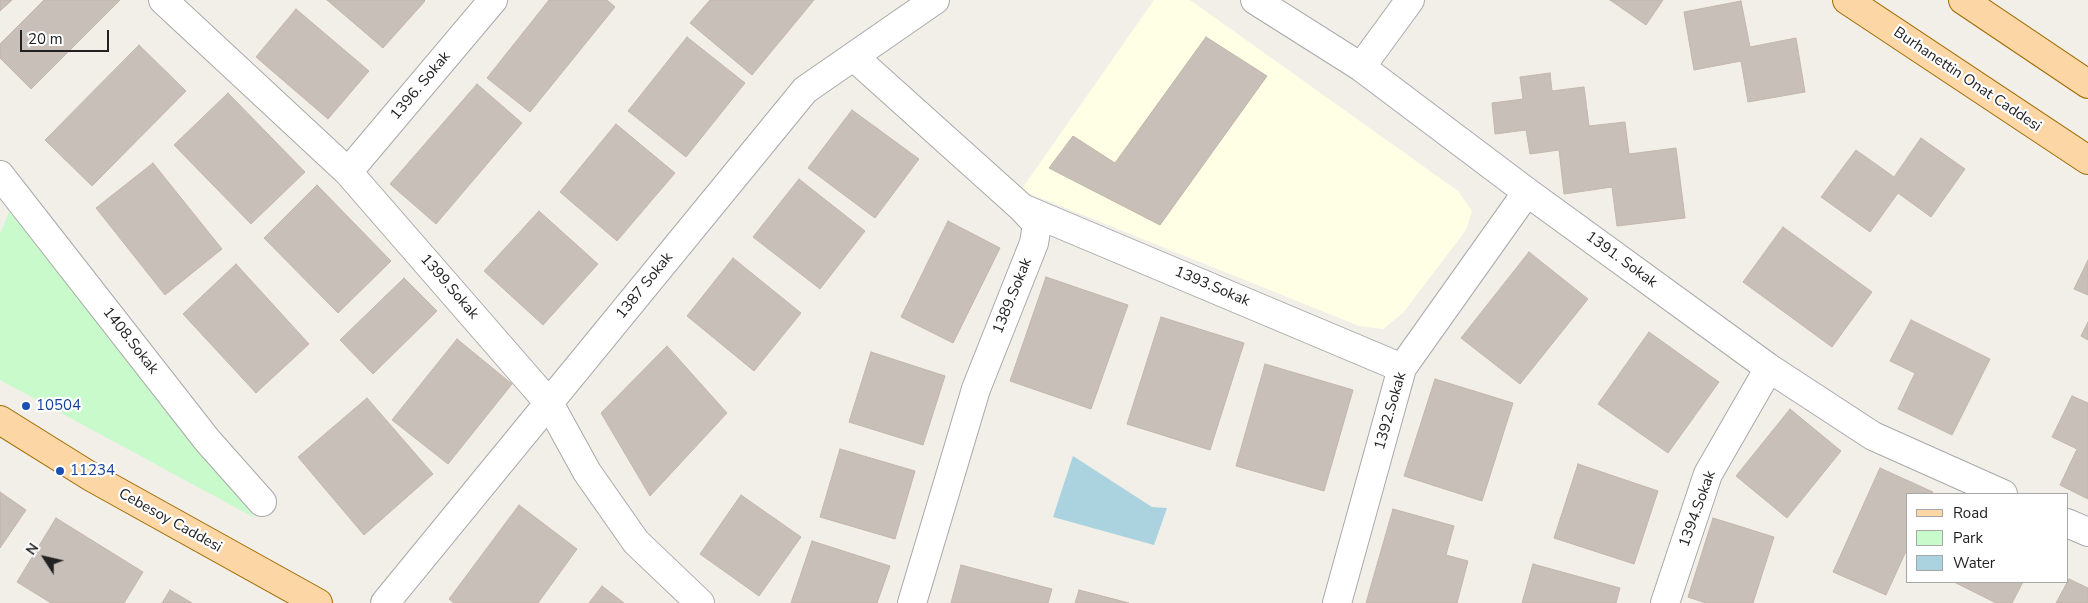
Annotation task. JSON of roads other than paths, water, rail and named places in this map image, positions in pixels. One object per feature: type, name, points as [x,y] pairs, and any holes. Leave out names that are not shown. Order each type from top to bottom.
[{"type":"main road","name":"Burhanettin Onat Caddesi","points":[[1847,0],[2088,160]]},
{"type":"main road","points":[[1963,0],[2088,84]]},
{"type":"main road","name":"Cebesoy Caddesi","points":[[0,420],[93,478],[318,603]]},
{"type":"street","name":"1399.Sokak","points":[[163,0],[348,172],[549,403],[587,472],[636,542],[700,603]]},
{"type":"street","name":"1396. Sokak","points":[[348,172],[493,0]]},
{"type":"street","name":"1387 Sokak","points":[[384,603],[805,90],[935,0]]},
{"type":"street","name":"1391. Sokak","points":[[1255,0],[1362,67],[1527,192],[1769,368],[1873,436],[2001,493]]},
{"type":"street","points":[[1362,67],[1410,0]]},
{"type":"street","name":"1389.Sokak","points":[[854,57],[1021,207],[1037,224],[1034,244],[976,389],[912,603]]},
{"type":"street","name":"1408.Sokak","points":[[1,178],[207,440],[262,502]]},
{"type":"street","name":"1392.Sokak","points":[[1338,603],[1402,368],[1527,192]]},
{"type":"street","name":"1393.Sokak","points":[[1021,207],[1402,368]]},
{"type":"street","name":"1394.Sokak","points":[[1665,603],[1708,474],[1769,368]]},
{"type":"street","points":[[2068,523],[2088,532]]},
{"type":"water","points":[[1073,456],[1152,507],[1167,508],[1154,545],[1053,517]]},
{"type":"place","name":"10504","points":[[26,406]]},
{"type":"place","name":"11234","points":[[60,471]]}]
